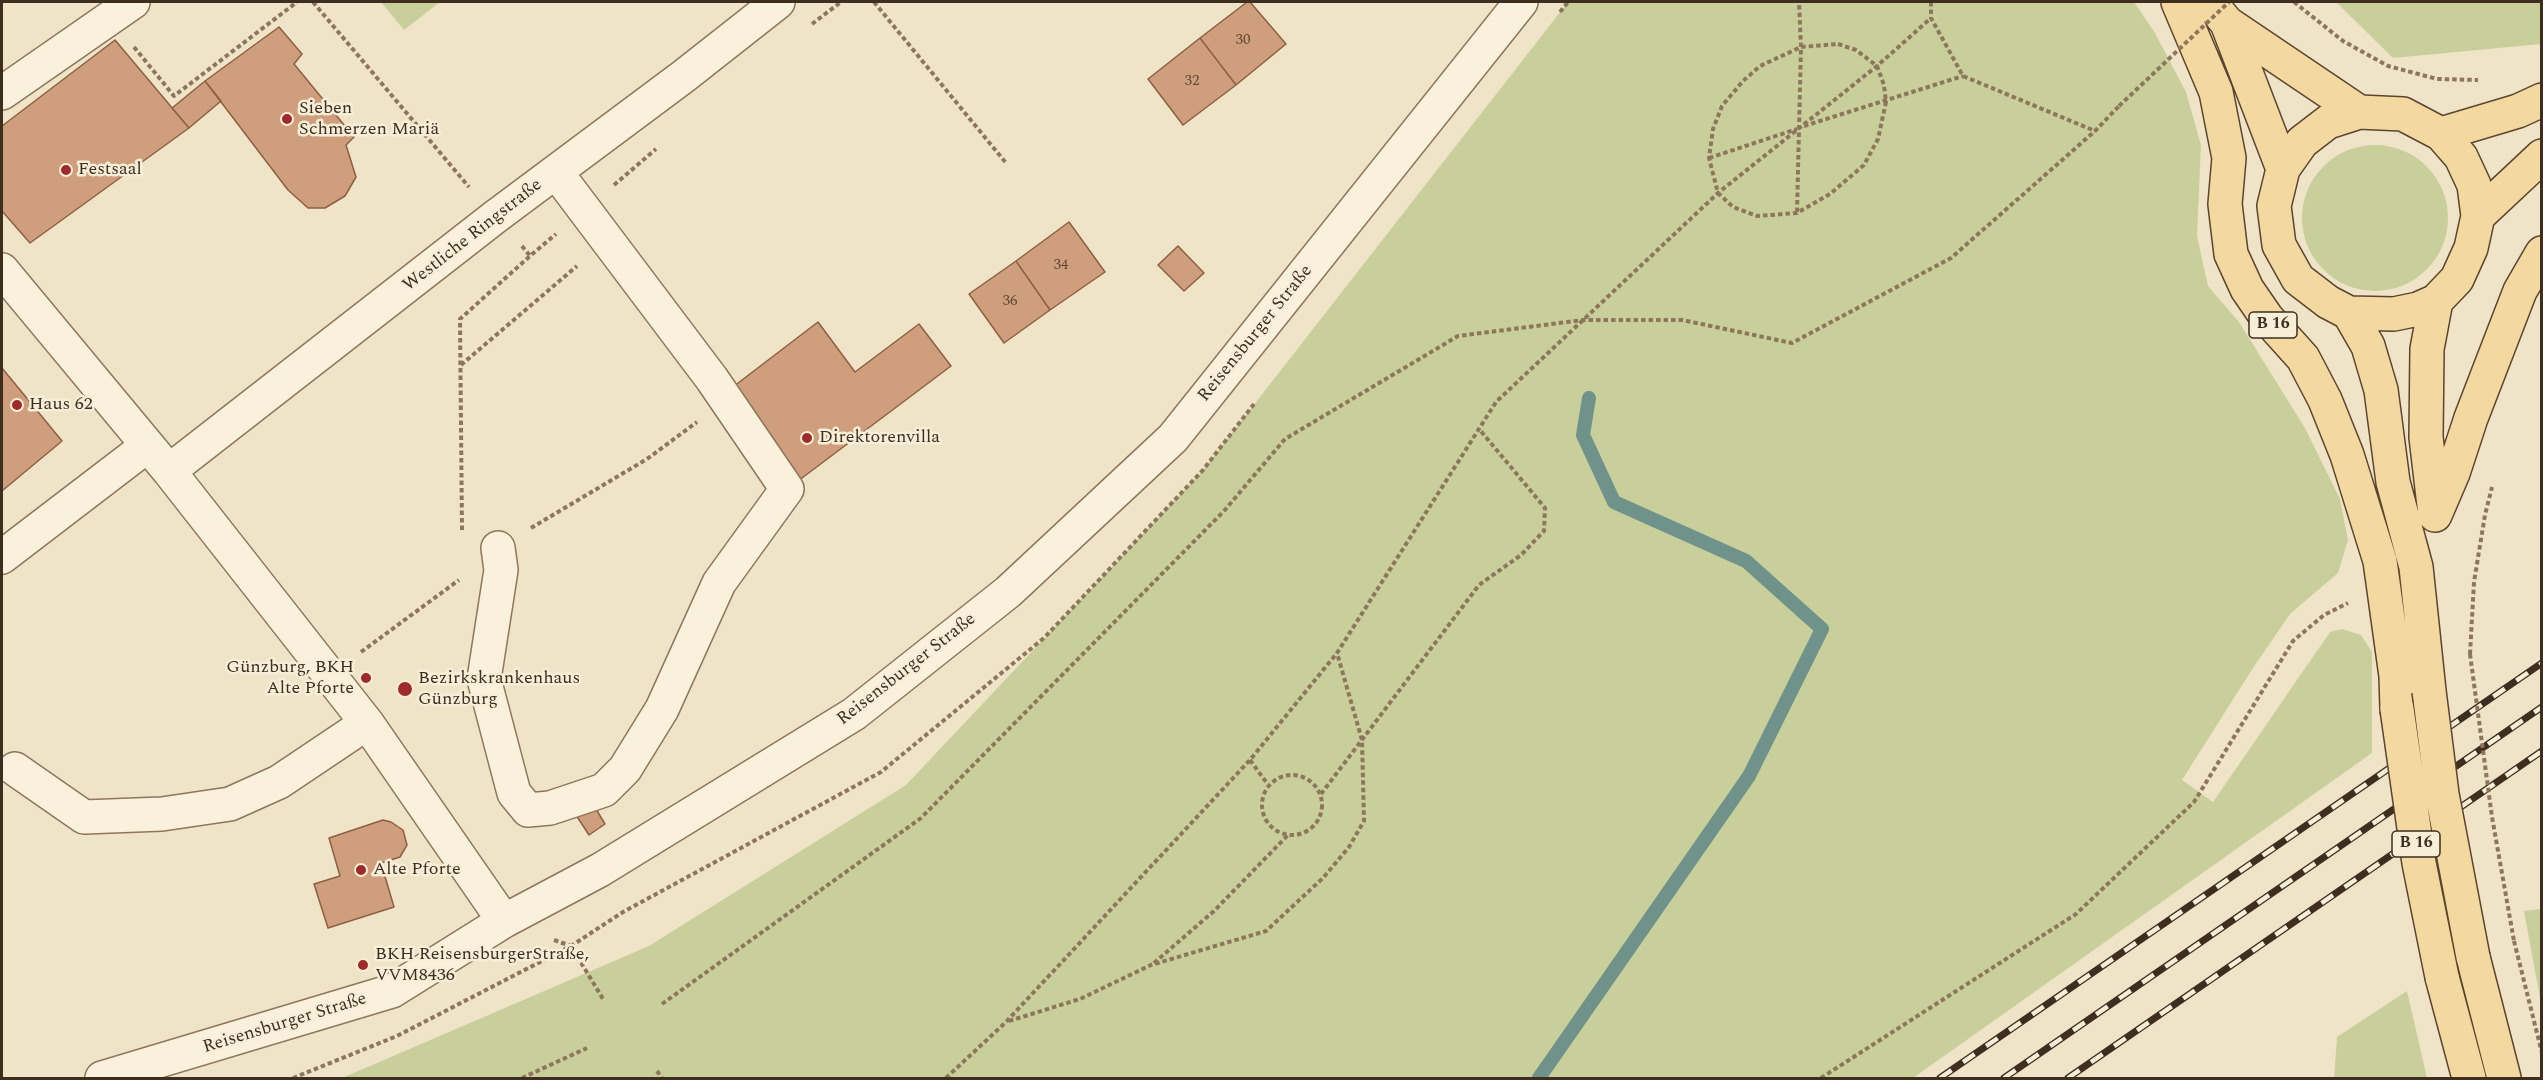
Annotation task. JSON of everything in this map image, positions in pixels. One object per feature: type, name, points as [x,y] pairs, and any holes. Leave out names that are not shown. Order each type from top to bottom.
[{"type":"main road","name":"B 16","points":[[2178,2],[2216,92],[2229,158],[2225,204],[2231,254],[2247,289],[2267,318],[2302,357],[2325,400],[2347,455],[2380,561],[2387,604],[2397,709],[2419,863],[2442,977],[2469,1078]]},
{"type":"main road","points":[[2222,9],[2359,112]]},
{"type":"main road","points":[[2222,9],[2283,169]]},
{"type":"main road","points":[[2441,134],[2530,105]]},
{"type":"main road","name":"B 16","points":[[2359,112],[2403,114],[2441,134],[2462,157],[2474,185],[2478,216],[2471,248],[2457,279],[2436,301],[2418,309],[2394,314],[2349,313],[2328,302],[2298,279],[2278,245],[2274,206],[2283,169],[2302,142],[2328,122],[2359,112]]},
{"type":"main road","points":[[2478,216],[2541,156]]},
{"type":"main road","points":[[2435,515],[2453,473],[2471,418],[2520,291],[2541,253]]},
{"type":"main road","name":"B 16","points":[[2416,567],[2435,515],[2426,437],[2427,349],[2436,301]]},
{"type":"main road","name":"B 16","points":[[2349,313],[2368,346],[2381,390],[2393,482],[2416,567],[2442,794],[2473,957],[2504,1078]]},
{"type":"street","name":"Westliche Ringstraße","points":[[169,471],[495,217],[684,76],[778,2]]},
{"type":"street","name":"Reisensburger Straße","points":[[102,1078],[392,991],[504,921],[600,870],[855,714],[1008,592],[1173,438],[1521,2]]},
{"type":"street","points":[[2,93],[121,9]]},
{"type":"street","points":[[498,548],[501,570],[484,679],[486,690],[514,793],[528,810],[550,808],[604,790],[625,769],[662,709],[719,584],[787,489],[726,400],[556,171]]},
{"type":"street","points":[[2,270],[169,471],[367,723],[504,921]]},
{"type":"street","points":[[2,557],[147,446]]},
{"type":"street","points":[[6,767],[84,817],[162,814],[230,804],[279,782],[367,723]]},
{"type":"path","points":[[121,9],[174,96],[297,2]]},
{"type":"path","points":[[313,2],[495,217]]},
{"type":"path","points":[[874,2],[1006,163]]},
{"type":"path","points":[[1797,213],[1801,47],[1799,2]]},
{"type":"path","points":[[1932,2],[1931,18],[1963,76],[2095,131]]},
{"type":"path","points":[[2294,2],[2343,41],[2388,66],[2437,79],[2490,80],[2504,86],[2530,105]]},
{"type":"path","points":[[662,1004],[921,818],[1224,511],[1285,439],[1458,336],[1583,320],[1682,320],[1792,343],[1951,258],[2095,131],[2222,9]]},
{"type":"path","points":[[946,1078],[1006,1022],[1250,760],[1337,653],[1496,402],[1718,192],[1877,66],[1931,18]]},
{"type":"path","points":[[1838,44],[1856,50],[1877,66],[1884,85],[1886,102],[1878,140],[1864,165],[1830,194],[1797,213],[1757,216],[1733,207],[1718,192],[1709,158],[1713,129],[1722,106],[1738,86],[1760,66],[1801,47],[1838,44]]},
{"type":"path","points":[[1709,158],[1963,76]]},
{"type":"path","points":[[460,365],[607,240]]},
{"type":"path","points":[[463,539],[460,319],[530,256]]},
{"type":"path","points":[[329,675],[468,574],[498,548],[646,459],[726,400]]},
{"type":"path","points":[[1321,794],[1479,585],[1521,555],[1544,531],[1545,508],[1480,430]]},
{"type":"path","points":[[2493,484],[2485,515],[2475,582],[2470,654],[2492,817],[2514,941],[2541,1053]]},
{"type":"path","points":[[1821,1078],[2076,914],[2194,802],[2293,641],[2324,615],[2357,598],[2387,604]]},
{"type":"path","points":[[1006,1022],[1080,999],[1151,965],[1266,932],[1323,878],[1349,847],[1364,821],[1362,740],[1337,653]]},
{"type":"path","points":[[1250,760],[1269,786]]},
{"type":"path","points":[[1297,775],[1311,781],[1321,794],[1323,810],[1316,824],[1304,833],[1288,835],[1273,829],[1264,816],[1262,801],[1269,786],[1281,777],[1297,775]]},
{"type":"path","points":[[1151,965],[1214,911],[1288,835]]},
{"type":"path","points":[[504,921],[571,946],[603,999]]},
{"type":"path","points":[[522,1078],[587,1048]]},
{"type":"path","points":[[657,1071],[662,1078]]},
{"type":"green space","points":[[381,2],[440,2],[404,30]]},
{"type":"green space","points":[[1568,2],[2134,2],[2155,33],[2186,92],[2201,145],[2197,236],[2208,286],[2239,322],[2305,428],[2340,499],[2348,540],[2338,573],[2290,614],[2182,780],[2213,802],[2330,632],[2342,629],[2361,635],[2372,652],[2372,753],[1913,1078],[342,1078],[649,946],[906,785],[1203,470]]},
{"type":"green space","points":[[2336,2],[2541,2],[2541,44],[2393,58]]},
{"type":"green space","points":[[2375,145],[2403,150],[2427,166],[2443,190],[2448,218],[2443,246],[2427,270],[2403,286],[2375,291],[2347,286],[2323,270],[2307,246],[2302,218],[2307,190],[2323,166],[2347,150]]},
{"type":"green space","points":[[2542,909],[2541,1004],[2524,911]]},
{"type":"green space","points":[[2407,991],[2427,1078],[2334,1078],[2337,1037]]},
{"type":"building","points":[[1250,2],[1286,44],[1236,85],[1200,38]]},
{"type":"building","name":"Sieben Schmerzen Mariä","points":[[279,27],[302,54],[294,64],[354,137],[346,145],[356,177],[345,196],[325,208],[308,208],[288,190],[205,81]]},
{"type":"building","points":[[1200,38],[1236,85],[1183,125],[1148,79]]},
{"type":"building","name":"Festsaal","points":[[115,40],[189,128],[30,243],[2,211],[2,126]]},
{"type":"building","points":[[205,81],[221,101],[189,128],[172,108]]},
{"type":"building","points":[[1069,222],[1105,272],[1050,310],[1016,261]]},
{"type":"building","points":[[1178,246],[1204,273],[1184,291],[1158,265]]},
{"type":"building","points":[[1016,261],[1050,310],[1004,343],[969,294]]},
{"type":"building","name":"Direktorenvilla","points":[[818,322],[855,372],[919,324],[951,366],[794,484],[725,393]]},
{"type":"building","name":"Haus 62","points":[[2,368],[62,441],[2,491]]},
{"type":"building","points":[[593,804],[605,824],[589,835],[576,815]]},
{"type":"building","name":"Alte Pforte","points":[[383,820],[403,830],[407,845],[400,857],[381,863],[394,907],[328,928],[314,884],[340,876],[329,838]]},
{"type":"waterway","points":[[1539,1078],[1749,776],[1822,629],[1746,561],[1614,502],[1583,435],[1589,398]]},
{"type":"railway","points":[[1940,1078],[2542,663]]},
{"type":"railway","points":[[2004,1078],[2542,707]]},
{"type":"railway","points":[[2068,1078],[2542,751]]},
{"type":"place","name":"Sieben Schmerzen Mariä","points":[[287,119]]},
{"type":"place","name":"Festsaal","points":[[66,170]]},
{"type":"place","name":"Haus 62","points":[[17,405]]},
{"type":"place","name":"Direktorenvilla","points":[[807,438]]},
{"type":"place","name":"Günzburg, BKH Alte Pforte","points":[[366,678]]},
{"type":"place","name":"Bezirkskrankenhaus Günzburg","points":[[405,689]]},
{"type":"place","name":"Alte Pforte","points":[[361,870]]},
{"type":"place","name":"BKH ReisensburgerStraße, VVM8436","points":[[363,965]]}]
